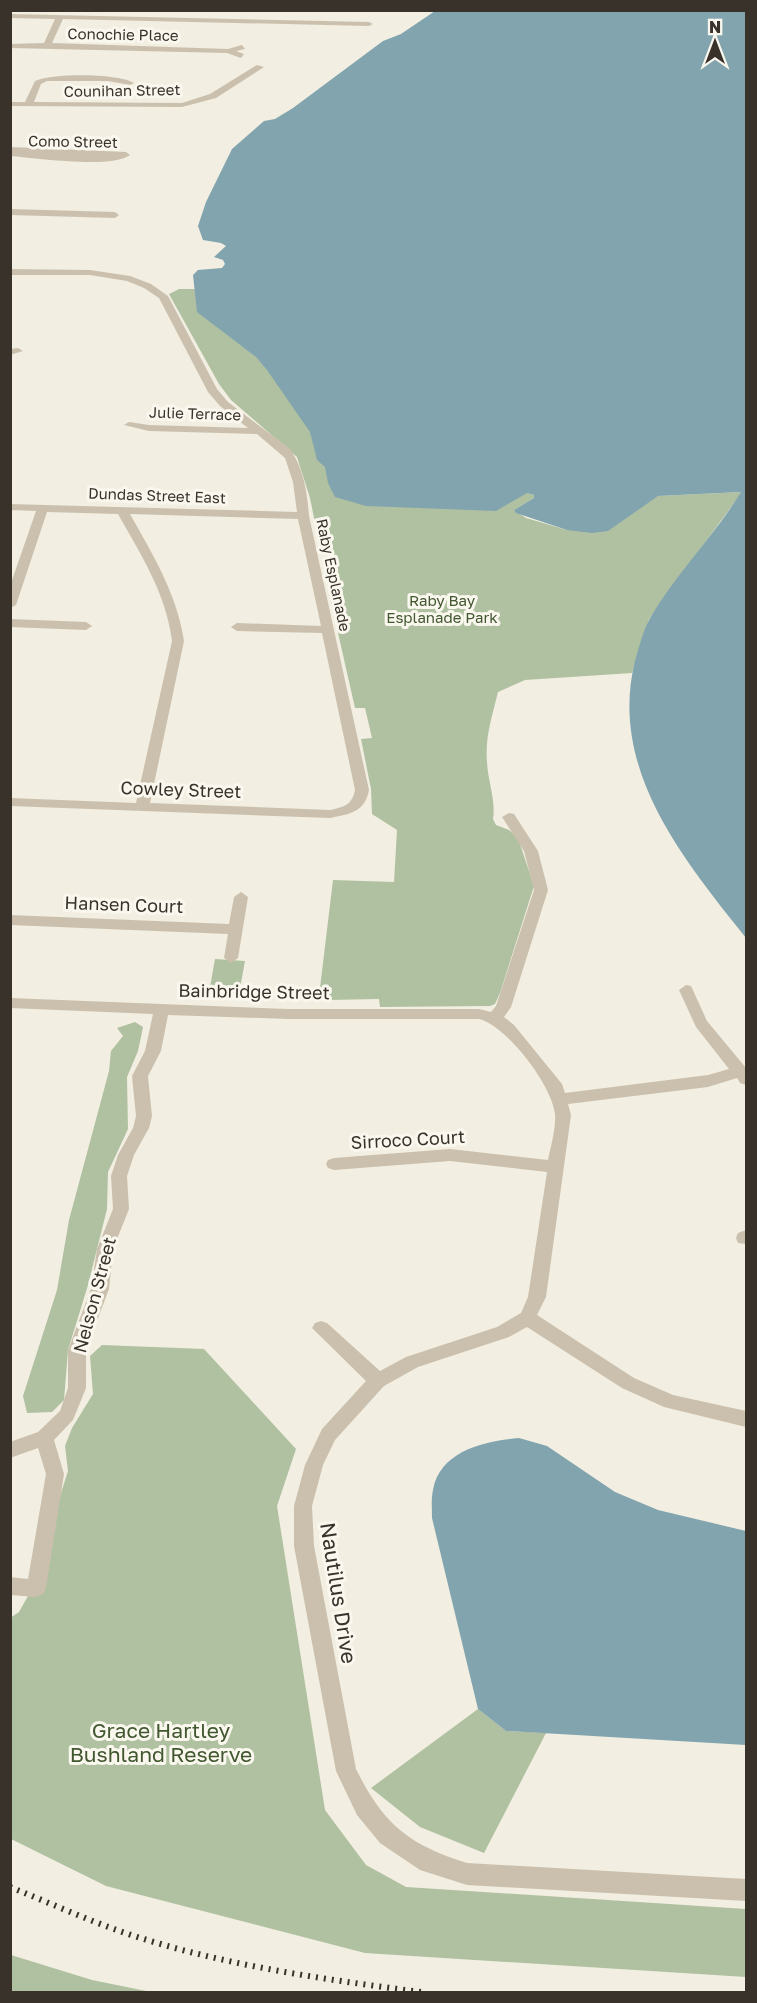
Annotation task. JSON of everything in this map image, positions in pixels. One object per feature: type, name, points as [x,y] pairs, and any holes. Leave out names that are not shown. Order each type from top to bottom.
[{"type":"street","points":[[304,23],[306,10]]},
{"type":"street","points":[[10,16],[37,14],[60,17],[369,24]]},
{"type":"street","name":"Conochie Place","points":[[60,17],[47,45],[242,51]]},
{"type":"street","points":[[10,46],[47,45]]},
{"type":"street","name":"Counihan Street","points":[[10,104],[182,105],[213,96],[260,67]]},
{"type":"street","points":[[28,105],[38,82],[46,79],[108,80],[130,83]]},
{"type":"street","name":"Como Street","points":[[10,152],[126,155],[85,159],[10,152]]},
{"type":"street","points":[[10,212],[115,215]]},
{"type":"street","name":"Raby Esplanade","points":[[10,272],[106,275],[150,286],[163,296],[205,379],[224,404],[291,458],[302,497],[303,516],[362,790],[360,801],[350,810]]},
{"type":"street","name":"Julie Terrace","points":[[129,425],[260,431]]},
{"type":"street","name":"Dundas Street East","points":[[10,507],[303,516]]},
{"type":"street","points":[[10,605],[43,508]]},
{"type":"street","points":[[122,510],[171,602],[178,641],[142,807]]},
{"type":"street","points":[[10,623],[86,626]]},
{"type":"street","points":[[237,627],[328,630]]},
{"type":"street","name":"Cowley Street","points":[[10,802],[330,814],[350,810]]},
{"type":"street","points":[[509,817],[525,836],[539,875],[541,890],[503,1007],[495,1018],[509,1029],[555,1088],[563,1115],[537,1297],[527,1318],[628,1383],[670,1402],[747,1419]]},
{"type":"street","points":[[231,957],[241,897]]},
{"type":"street","name":"Hansen Court","points":[[10,920],[236,928]]},
{"type":"street","points":[[560,1099],[743,1075],[701,1023],[686,990]]},
{"type":"street","name":"Bainbridge Street","points":[[10,1003],[288,1014],[432,1012],[478,1014],[495,1018]]},
{"type":"street","name":"Nelson Street","points":[[44,1438],[67,1415],[77,1388],[77,1350],[100,1289],[105,1249],[121,1209],[119,1176],[126,1155],[141,1128],[144,1116],[140,1076],[153,1051],[162,1009]]},
{"type":"street","name":"Sirroco Court","points":[[334,1164],[450,1155],[555,1167]]},
{"type":"street","name":"Nautilus Drive","points":[[527,1318],[503,1332],[412,1362],[378,1381],[328,1435],[314,1465],[303,1506],[304,1546],[345,1771],[364,1808],[388,1835],[428,1862],[467,1874],[747,1890]]},
{"type":"street","points":[[321,1328],[378,1381]]},
{"type":"street","points":[[10,1450],[44,1438],[55,1474],[36,1588],[10,1586]]},
{"type":"green space","name":"Raby Bay Esplanade Park","points":[[194,280],[527,493],[534,495],[534,498],[514,510],[526,518],[567,530],[658,496],[742,492],[649,619],[632,673],[525,680],[498,692],[487,744],[493,819],[496,825],[509,830],[518,838],[534,886],[495,1004],[490,1006],[380,1007],[379,999],[328,1000],[319,996],[333,880],[394,882],[397,830],[372,814],[371,789],[361,739],[372,738],[365,708],[355,708],[329,593],[340,594],[337,578],[327,576],[324,568],[335,569],[331,554],[321,552],[310,498],[297,457],[231,400],[219,384],[169,294],[179,289],[195,289]]},
{"type":"green space","points":[[215,959],[245,961],[239,994],[209,993]]},
{"type":"green space","points":[[135,1022],[143,1027],[138,1051],[127,1077],[128,1129],[108,1172],[107,1209],[88,1285],[68,1350],[64,1400],[52,1412],[27,1413],[23,1396],[57,1290],[69,1220],[109,1071],[111,1051],[123,1036],[117,1028]]},
{"type":"green space","name":"Grace Hartley Bushland Reserve","points":[[102,1345],[204,1349],[296,1449],[277,1506],[325,1810],[366,1865],[406,1887],[746,1909],[746,1977],[365,1953],[106,1886],[11,1839],[10,1618],[19,1612],[28,1596],[68,1471],[65,1446],[72,1428],[93,1394],[90,1356]]},
{"type":"green space","points":[[478,1709],[506,1731],[546,1733],[484,1853],[420,1827],[371,1788]]},
{"type":"green space","points":[[11,1955],[92,1980],[151,1992],[11,1992]]},
{"type":"water","points":[[435,11],[746,11],[746,938],[699,877],[657,811],[642,776],[632,739],[629,701],[635,661],[650,618],[741,492],[658,496],[608,531],[592,533],[567,530],[516,513],[514,510],[534,498],[534,495],[527,493],[496,511],[366,506],[335,497],[328,483],[325,467],[317,460],[310,432],[267,370],[256,357],[197,312],[193,275],[198,270],[222,268],[225,264],[223,260],[214,257],[226,246],[203,240],[198,226],[206,202],[232,149],[264,121],[275,119],[293,108],[383,41],[401,34]]},
{"type":"water","points":[[519,1438],[547,1446],[615,1492],[658,1510],[746,1531],[746,1745],[506,1731],[478,1709],[432,1518],[432,1493],[437,1476],[445,1465],[466,1450],[479,1445]]},
{"type":"railway","points":[[10,1887],[112,1928],[214,1958],[283,1972],[421,1992]]}]
